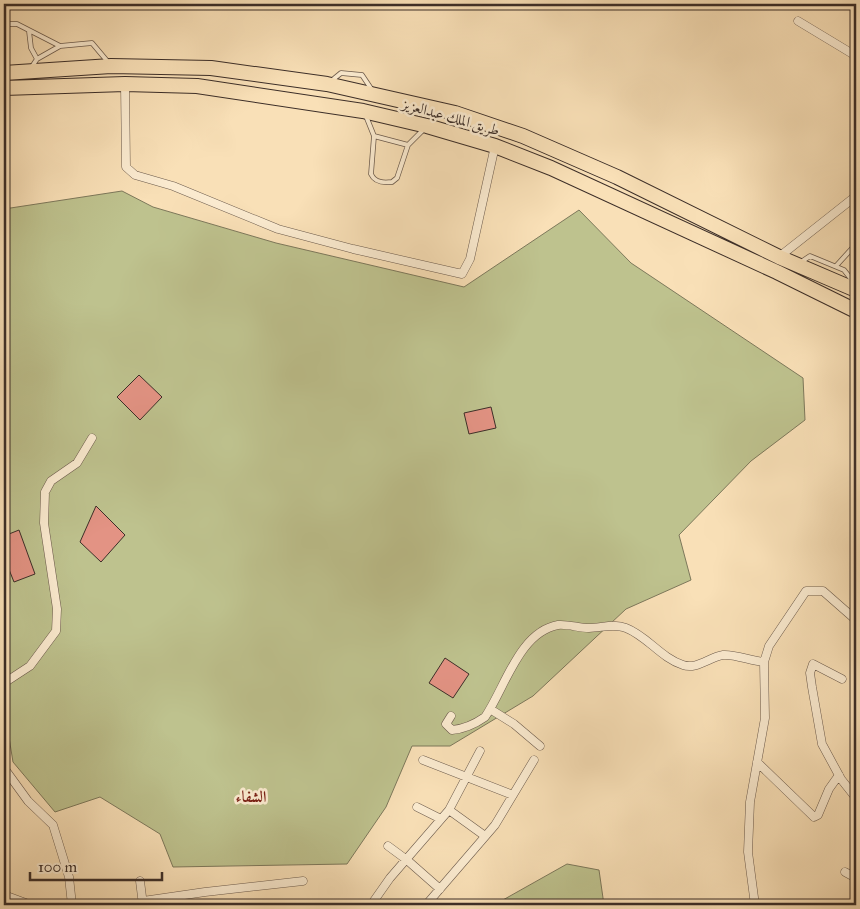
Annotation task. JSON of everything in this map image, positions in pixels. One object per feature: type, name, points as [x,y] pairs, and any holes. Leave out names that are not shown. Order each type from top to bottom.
[{"type":"highway","name":"طريق الملك عبدالعزيز","points":[[4,73],[111,66],[211,68],[327,84],[455,113],[523,136],[617,177],[779,257],[856,288]]},
{"type":"highway","name":"طريق الملك عبدالعزيز","points":[[4,88],[125,84],[197,86],[363,111],[428,126],[495,146],[551,168],[768,268],[856,311]]},
{"type":"street","points":[[798,20],[856,56]]},
{"type":"street","points":[[125,84],[126,167],[135,175],[173,186],[278,228],[462,274],[470,259],[495,146]]},
{"type":"street","points":[[779,257],[856,196]]},
{"type":"street","points":[[4,683],[30,666],[56,631],[57,609],[44,524],[45,492],[51,481],[77,463],[92,438]]},
{"type":"street","points":[[755,905],[748,852],[750,802],[765,718],[764,662],[769,646],[806,592],[823,590],[856,620]]},
{"type":"street","points":[[451,716],[446,724],[452,730],[457,730],[485,717],[517,658],[530,641],[546,629],[562,625],[588,628],[625,627],[640,635],[683,665],[695,665],[722,655],[764,662]]},
{"type":"street","points":[[842,679],[813,664],[810,673],[822,744],[839,775],[856,798]]},
{"type":"street","points":[[490,709],[514,724],[540,746]]},
{"type":"street","points":[[371,905],[390,878],[449,810],[480,751]]},
{"type":"street","points":[[422,760],[513,795]]},
{"type":"street","points":[[426,905],[495,825],[534,760]]},
{"type":"street","points":[[757,762],[814,817],[818,815],[829,790],[839,775]]},
{"type":"street","points":[[4,768],[28,801],[53,824],[70,877],[72,905]]},
{"type":"street","points":[[417,807],[442,819]]},
{"type":"street","points":[[449,810],[485,836]]},
{"type":"street","points":[[388,846],[440,889]]},
{"type":"street","points":[[845,872],[856,878]]},
{"type":"street","points":[[140,881],[143,903],[205,892],[303,881]]},
{"type":"street","points":[[4,895],[31,905]]},
{"type":"lane","points":[[4,24],[17,24],[60,46]]},
{"type":"lane","points":[[29,31],[31,48],[37,59]]},
{"type":"lane","points":[[27,72],[37,59],[60,46],[92,43],[111,66]]},
{"type":"lane","points":[[363,111],[374,136],[371,174],[372,178],[377,181],[392,182],[396,178],[408,145],[428,126]]},
{"type":"lane","points":[[374,136],[408,145]]},
{"type":"lane","points":[[836,266],[856,244]]},
{"type":"lane","points":[[798,265],[810,256],[836,266],[844,270],[856,288]]},
{"type":"green space","points":[[122,191],[153,207],[276,243],[464,287],[579,210],[631,263],[803,378],[805,420],[751,461],[679,535],[691,580],[626,609],[533,696],[450,746],[412,746],[386,807],[347,864],[173,867],[160,834],[100,797],[55,812],[13,762],[4,707],[4,209]]},
{"type":"green space","points":[[567,864],[599,870],[604,905],[494,905]]},
{"type":"building","points":[[139,375],[162,397],[140,420],[117,397]]},
{"type":"building","points":[[491,407],[496,428],[469,434],[464,413]]},
{"type":"building","points":[[96,506],[125,535],[101,562],[80,542]]},
{"type":"building","points":[[19,530],[35,574],[14,582],[4,557],[4,536]]},
{"type":"building","points":[[445,658],[469,674],[453,698],[429,683]]},
{"type":"district","name":"الشفاء","points":[[251,796]]}]
